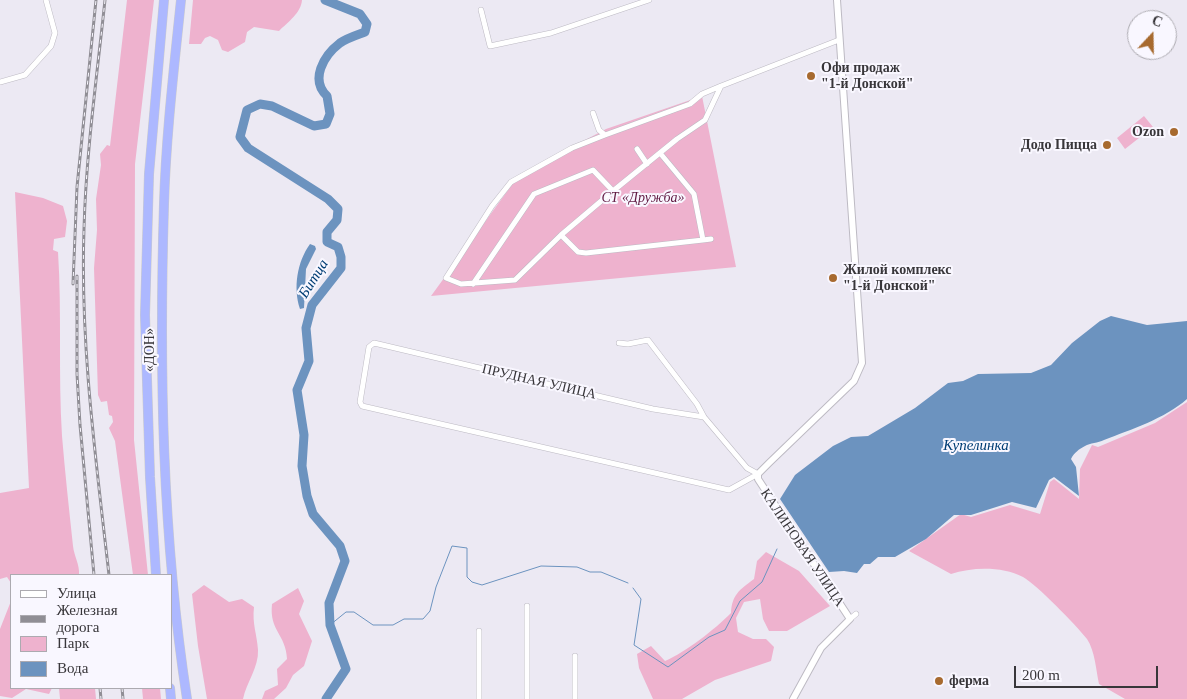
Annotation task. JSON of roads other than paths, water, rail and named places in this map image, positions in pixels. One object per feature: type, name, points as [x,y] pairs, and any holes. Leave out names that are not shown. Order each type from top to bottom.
[{"type":"highway","name":"«ДОН»","points":[[156,574],[150,477],[146,306],[149,174],[164,0]]},
{"type":"highway","name":"«ДОН»","points":[[181,0],[164,203],[163,354],[166,480],[175,598],[188,699]]},
{"type":"street","points":[[0,82],[25,75],[52,46],[55,34],[46,0]]},
{"type":"street","points":[[481,10],[490,46],[551,33],[649,0]]},
{"type":"street","name":"КАЛИНОВАЯ УЛИЦА","points":[[793,699],[821,648],[850,619],[758,482],[758,474],[854,381],[862,364],[837,0]]},
{"type":"street","points":[[721,86],[705,120],[613,191],[561,235],[515,280],[456,284],[446,278],[506,188],[520,176],[558,155],[690,104],[702,94],[721,86],[840,40]]},
{"type":"street","points":[[593,113],[604,136]]},
{"type":"street","points":[[637,149],[647,164]]},
{"type":"street","points":[[660,153],[694,194],[703,240]]},
{"type":"street","points":[[473,284],[534,194],[593,170],[613,191]]},
{"type":"street","points":[[561,235],[578,252],[586,254],[711,239]]},
{"type":"street","points":[[619,343],[628,344],[648,340],[698,404],[704,418],[747,468],[758,474]]},
{"type":"street","name":"ПРУДНАЯ УЛИЦА","points":[[704,418],[653,409],[374,343],[369,347],[360,402],[362,406],[729,490],[758,474]]},
{"type":"street","points":[[527,606],[527,699]]},
{"type":"street","points":[[850,619],[856,614]]},
{"type":"street","points":[[479,631],[479,699]]},
{"type":"street","points":[[575,656],[575,699]]},
{"type":"water","points":[[310,244],[315,246],[316,249],[306,269],[304,308],[300,309],[297,293],[299,267]]},
{"type":"water","name":"Купелинка","points":[[1111,316],[1147,325],[1187,321],[1187,399],[1158,418],[1102,441],[1087,445],[1077,451],[1071,459],[1076,467],[1079,496],[1054,477],[1049,480],[1036,508],[1012,502],[971,515],[954,515],[926,539],[895,557],[878,557],[870,564],[864,564],[857,573],[844,571],[829,572],[780,499],[795,475],[833,446],[851,437],[868,436],[915,408],[948,383],[963,381],[978,374],[1031,373],[1051,365],[1072,343],[1100,321]]},
{"type":"waterway","name":"Битца","points":[[325,0],[360,14],[367,24],[365,32],[340,43],[334,48],[321,68],[319,83],[327,96],[330,114],[326,124],[314,126],[272,106],[260,104],[247,110],[240,137],[248,148],[328,199],[338,209],[337,220],[327,232],[327,242],[338,247],[341,257],[341,268],[312,305],[306,328],[309,361],[297,390],[304,435],[302,466],[307,496],[313,514],[340,546],[345,561],[329,603],[330,625],[346,669],[326,699]]},
{"type":"waterway","name":"Купелинка","points":[[330,625],[346,612],[354,612],[373,625],[393,625],[404,619],[423,619],[430,611],[436,587],[452,546],[467,548],[467,577],[472,582],[482,585],[541,566],[577,567],[590,572],[601,572],[628,583]]},
{"type":"waterway","name":"Купелинка","points":[[633,588],[641,599],[634,645],[668,667],[709,637],[725,630],[740,601],[762,582],[777,549]]},
{"type":"railway","points":[[73,284],[77,187],[96,0]]},
{"type":"railway","points":[[105,0],[87,172],[83,272],[90,402],[109,574]]},
{"type":"railway","points":[[77,276],[77,374],[94,574]]},
{"type":"railway","points":[[100,689],[101,699]]},
{"type":"railway","points":[[122,689],[123,699]]},
{"type":"place","name":"Офи продаж \"1-й Донской\"","points":[[811,76]]},
{"type":"place","name":"Ozon","points":[[1174,132]]},
{"type":"place","name":"Додо Пицца","points":[[1107,145]]},
{"type":"place","name":"Жилой комплекс \"1-й Донской\"","points":[[833,278]]},
{"type":"place","name":"ферма","points":[[939,681]]},
{"type":"park label","name":"СТ «Дружба»","points":[[643,198]]}]
